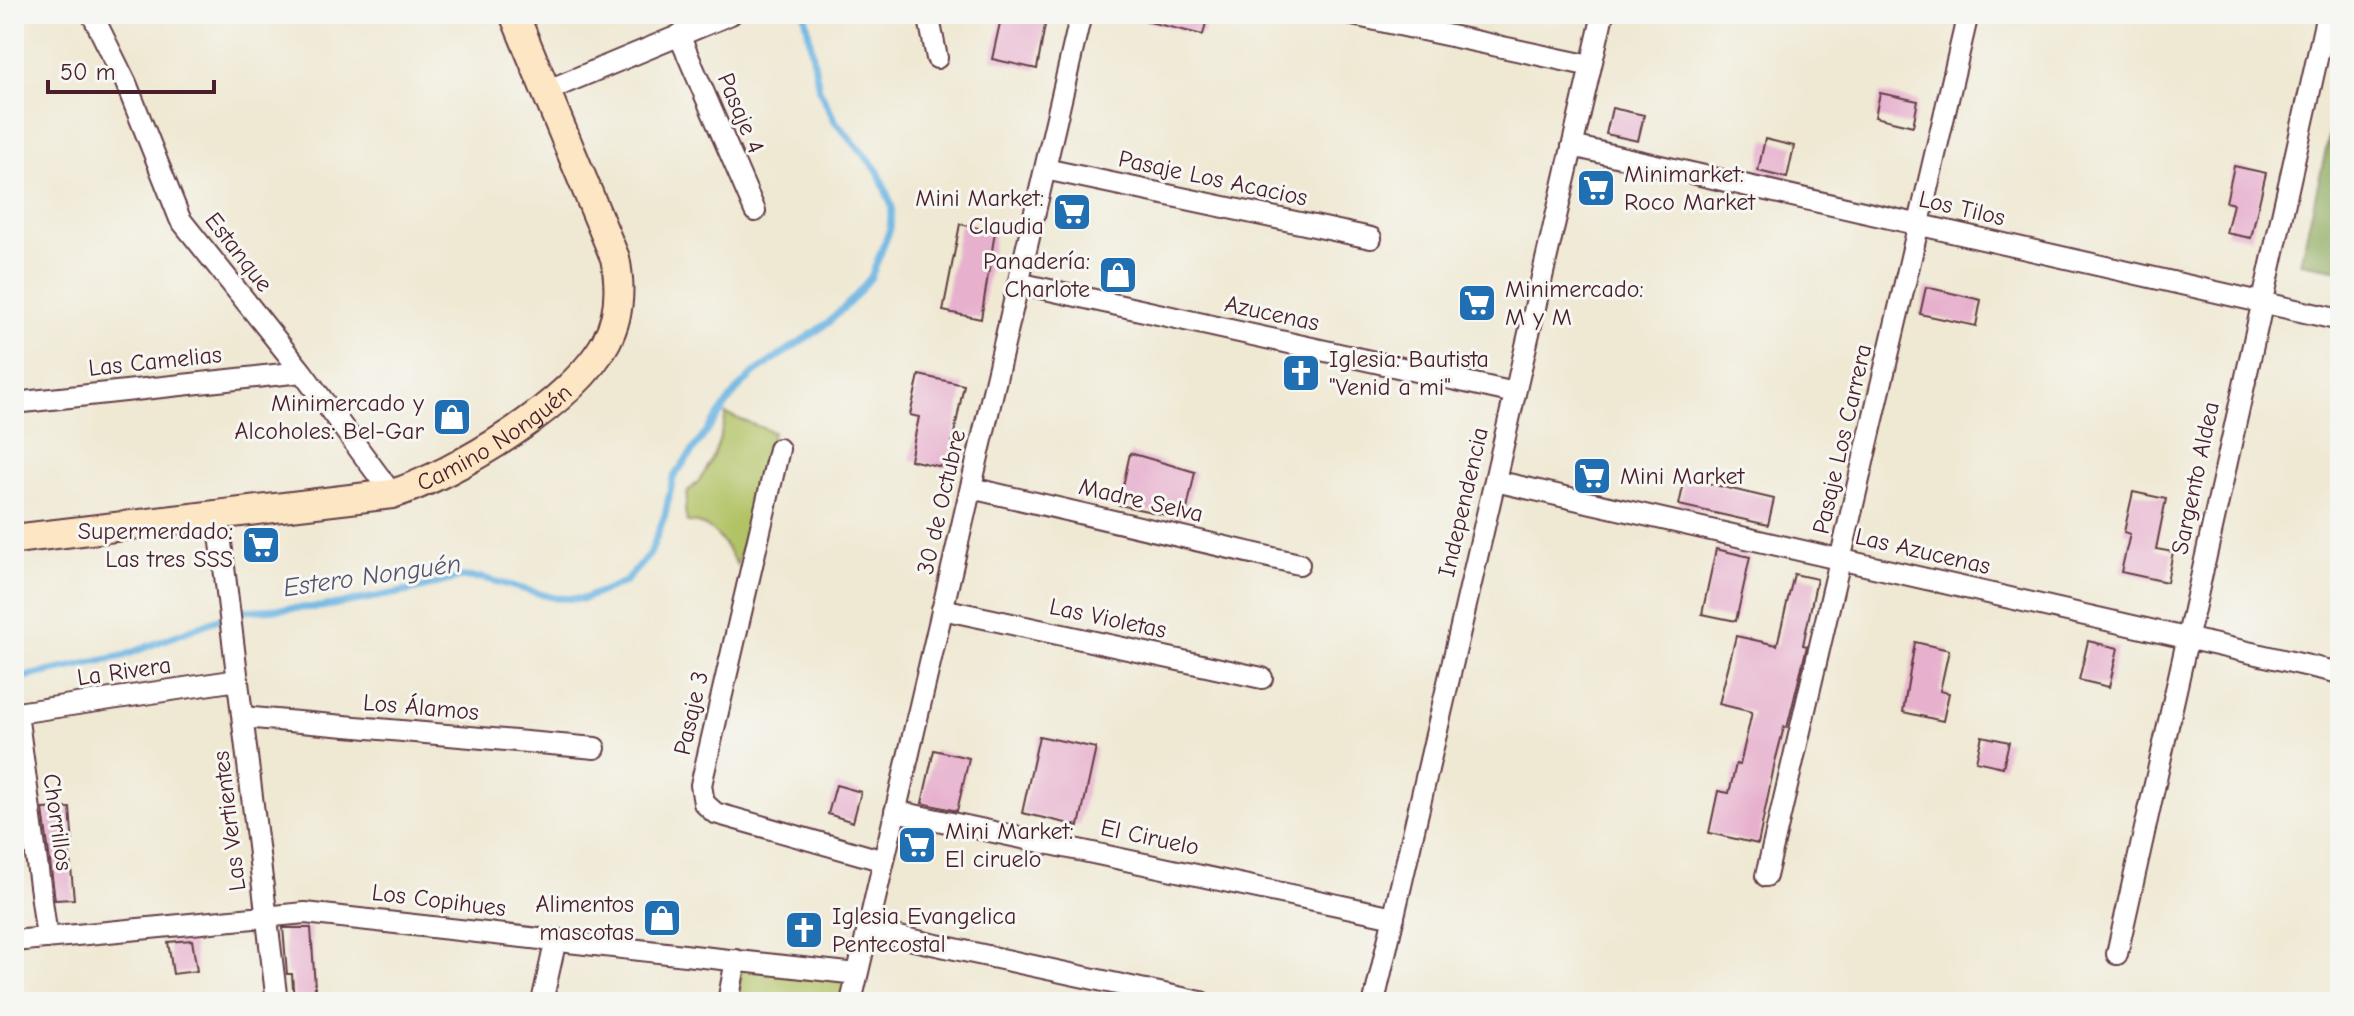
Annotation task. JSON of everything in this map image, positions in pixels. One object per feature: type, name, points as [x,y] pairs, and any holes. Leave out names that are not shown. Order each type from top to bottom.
[{"type":"main road","name":"Camino Nonguén","points":[[14,539],[218,518],[392,494],[462,464],[534,414],[585,369],[613,327],[619,286],[615,258],[514,14]]},
{"type":"street","name":"Estanque","points":[[92,14],[126,83],[180,219],[302,372],[392,494]]},
{"type":"street","points":[[546,91],[731,14]]},
{"type":"street","points":[[928,14],[937,58]]},
{"type":"street","name":"30 de Octubre","points":[[851,1002],[1081,14]]},
{"type":"street","points":[[1348,14],[1591,66]]},
{"type":"street","name":"Independencia","points":[[1374,1002],[1603,14]]},
{"type":"street","name":"Pasaje Los Carrera","points":[[1766,876],[1968,14]]},
{"type":"street","name":"Sargento Aldea","points":[[2117,954],[2327,14]]},
{"type":"street","name":"Pasaje 4","points":[[679,35],[755,211]]},
{"type":"street","name":"Los Tilos","points":[[1572,146],[2340,320]]},
{"type":"street","name":"Pasaje Los Acacios","points":[[1045,169],[1371,238]]},
{"type":"street","name":"Azucenas","points":[[1018,283],[1515,393]]},
{"type":"street","name":"Las Camelias","points":[[14,403],[302,372]]},
{"type":"street","name":"Pasaje 3","points":[[779,449],[701,785],[701,797],[715,813],[884,861]]},
{"type":"street","name":"Las Azucenas","points":[[1495,481],[2340,673]]},
{"type":"street","name":"Madre Selva","points":[[971,488],[1299,564]]},
{"type":"street","name":"Las Vertientes","points":[[218,518],[277,1002]]},
{"type":"street","name":"Las Violetas","points":[[942,609],[1262,678]]},
{"type":"street","name":"La Rivera","points":[[17,713],[238,680]]},
{"type":"street","name":"Chorrillos","points":[[17,713],[47,938]]},
{"type":"street","name":"Los Álamos","points":[[243,717],[595,748]]},
{"type":"street","name":"El Ciruelo","points":[[895,811],[1394,917]]},
{"type":"street","name":"Los Copihues","points":[[14,941],[267,915],[331,914],[857,974]]},
{"type":"street","points":[[867,930],[1201,1002]]},
{"type":"street","points":[[542,1002],[556,939]]},
{"type":"street","points":[[728,1002],[736,960]]},
{"type":"green space","points":[[2340,89],[2340,270],[2300,263]]},
{"type":"green space","points":[[726,414],[773,432],[737,565],[711,530],[687,522],[685,510],[688,491],[708,467]]},
{"type":"green space","points":[[741,965],[853,977],[845,1002],[739,1002]]},
{"type":"building","points":[[1002,14],[1047,14],[1037,69],[992,59]]},
{"type":"building","points":[[1146,14],[1208,14],[1203,35],[1145,21]]},
{"type":"building","points":[[1880,93],[1918,101],[1913,126],[1875,117]]},
{"type":"building","points":[[1612,108],[1644,115],[1638,141],[1606,134]]},
{"type":"building","points":[[1765,139],[1794,146],[1787,178],[1758,171]]},
{"type":"building","points":[[2234,166],[2266,173],[2251,238],[2226,233],[2233,204],[2226,202]]},
{"type":"building","points":[[960,224],[995,232],[981,319],[943,311]]},
{"type":"building","points":[[1926,287],[1981,300],[1976,326],[1920,314]]},
{"type":"building","points":[[919,375],[964,385],[947,468],[910,460],[919,417],[910,415]]},
{"type":"building","points":[[1130,453],[1195,472],[1185,519],[1119,505]]},
{"type":"building","points":[[1685,478],[1774,499],[1768,525],[1679,505]]},
{"type":"building","points":[[2133,492],[2166,499],[2156,549],[2173,552],[2167,582],[2121,572],[2130,534],[2124,532]]},
{"type":"building","points":[[1716,549],[1750,557],[1736,621],[1702,614]]},
{"type":"building","points":[[1794,574],[1817,579],[1803,645],[1807,646],[1787,728],[1784,727],[1775,762],[1758,844],[1709,833],[1718,791],[1729,793],[1736,764],[1740,765],[1752,712],[1719,704],[1736,636],[1777,645]]},
{"type":"building","points":[[2088,641],[2118,648],[2109,687],[2079,680]]},
{"type":"building","points":[[1915,642],[1949,650],[1940,691],[1949,693],[1943,721],[1903,712]]},
{"type":"building","points":[[1039,736],[1096,748],[1079,826],[1022,813]]},
{"type":"building","points":[[1982,736],[2009,742],[2003,767],[1976,761]]},
{"type":"building","points":[[934,750],[969,758],[957,811],[922,803]]},
{"type":"building","points":[[836,785],[861,792],[853,822],[828,814]]},
{"type":"building","points":[[70,808],[73,847],[69,847],[74,899],[55,900],[43,809]]},
{"type":"building","points":[[283,928],[311,928],[316,1002],[294,1002],[292,974],[287,974]]},
{"type":"building","points":[[192,940],[197,971],[173,974],[168,942]]},
{"type":"waterway","name":"Estero Nonguén","points":[[14,679],[123,656],[239,611],[321,607],[414,590],[461,577],[483,578],[555,598],[583,599],[625,582],[650,554],[665,515],[673,478],[736,391],[754,373],[828,323],[854,298],[871,277],[890,229],[892,207],[878,171],[835,121],[819,89],[805,14]]},
{"type":"place","name":"Minimarket: Roco Market","points":[[1596,188]]},
{"type":"place","name":"Mini Market: Claudia","points":[[1072,212]]},
{"type":"place","name":"Panadería: Charlote","points":[[1118,275]]},
{"type":"place","name":"Minimercado: M y M","points":[[1477,303]]},
{"type":"place","name":"Iglesia: Bautista \"Venid a mi\"","points":[[1301,373]]},
{"type":"place","name":"Minimercado y Alcoholes: Bel-Gar","points":[[452,417]]},
{"type":"place","name":"Mini Market","points":[[1592,476]]},
{"type":"place","name":"Supermerdado: Las tres SSS","points":[[261,545]]},
{"type":"place","name":"Mini Market: El ciruelo","points":[[917,845]]},
{"type":"place","name":"Alimentos mascotas","points":[[662,918]]},
{"type":"place","name":"Iglesia Evangelica Pentecostal","points":[[804,930]]}]
